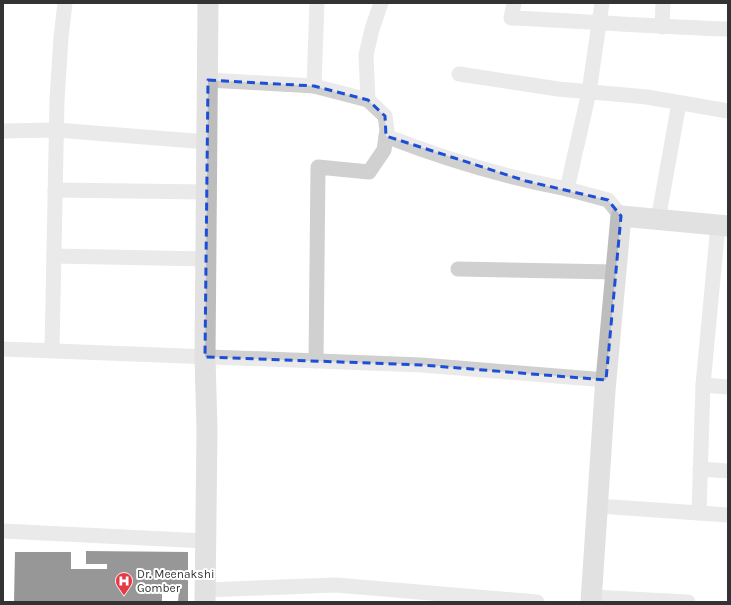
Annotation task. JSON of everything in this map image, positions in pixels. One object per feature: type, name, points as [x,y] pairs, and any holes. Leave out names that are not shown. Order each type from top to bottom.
[{"type":"street","points":[[52,350],[56,130],[61,37],[65,3]]},
{"type":"street","points":[[208,3],[205,357],[207,430],[205,596],[336,586],[438,598],[537,602]]},
{"type":"street","points":[[314,86],[317,3]]},
{"type":"street","points":[[368,100],[366,55],[372,29],[381,3]]},
{"type":"street","points":[[514,3],[511,18],[600,22],[662,27],[728,28]]},
{"type":"street","points":[[567,189],[590,92],[602,3]]},
{"type":"street","points":[[662,27],[663,3]]},
{"type":"street","points":[[459,74],[558,89],[647,97],[728,111]]},
{"type":"street","points":[[208,80],[314,86],[368,100],[385,116],[387,130],[384,150],[368,172],[318,167],[316,361]]},
{"type":"street","points":[[658,220],[679,103]]},
{"type":"street","points":[[3,131],[56,130],[207,142]]},
{"type":"street","points":[[386,136],[419,150],[526,181],[567,189],[608,200],[622,216],[723,226],[703,384],[699,513]]},
{"type":"street","points":[[55,190],[207,192]]},
{"type":"street","points":[[622,216],[606,380],[592,600],[688,602]]},
{"type":"street","points":[[54,256],[206,258]]},
{"type":"street","points":[[458,268],[616,272]]},
{"type":"street","points":[[3,349],[422,365],[606,380]]},
{"type":"street","points":[[703,384],[728,387]]},
{"type":"street","points":[[700,469],[728,472]]},
{"type":"street","points":[[598,506],[728,515]]},
{"type":"street","points":[[3,531],[206,541]]},
{"type":"highlighted area","points":[[208,80],[314,86],[368,100],[385,116],[386,136],[526,181],[608,200],[621,216],[606,380],[422,365],[205,357]]},
{"type":"building","points":[[86,551],[188,552],[188,602],[178,602],[179,590],[162,590],[162,602],[14,602],[15,552],[71,552],[71,569],[107,569],[107,564],[86,564]]},
{"type":"place","name":"Dr. Meenakshi Gomber","points":[[124,596]]}]
